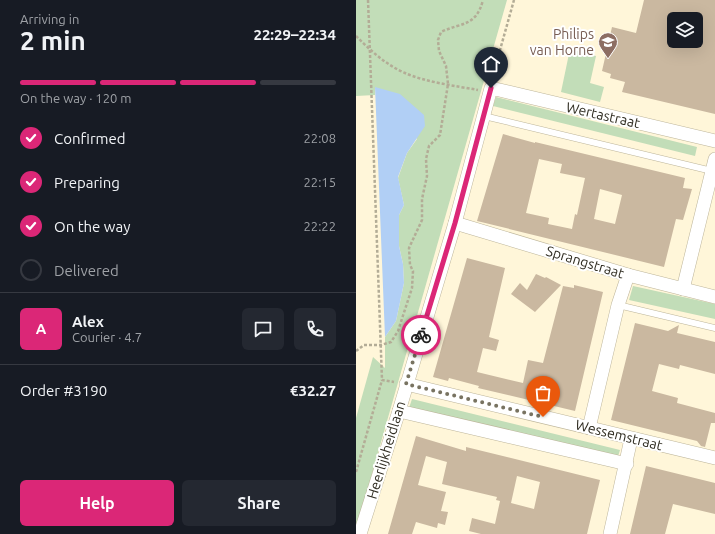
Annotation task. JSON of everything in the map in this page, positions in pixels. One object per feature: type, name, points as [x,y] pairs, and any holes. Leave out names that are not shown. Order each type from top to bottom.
[{"type":"street","name":"Heerlijkheidlaan","points":[[360,534],[399,411],[455,223],[491,90]]},
{"type":"street","name":"Wertastraat","points":[[491,90],[715,141]]},
{"type":"street","points":[[683,289],[713,165]]},
{"type":"street","name":"Sprangstraat","points":[[455,223],[628,275],[715,297]]},
{"type":"street","points":[[589,428],[618,305],[628,275]]},
{"type":"street","name":"Wessemstraat","points":[[406,384],[715,458]]},
{"type":"street","name":"Wessemstraat","points":[[399,411],[627,464]]},
{"type":"street","points":[[610,534],[627,464],[631,439]]},
{"type":"lane","points":[[484,116],[713,165]]},
{"type":"lane","points":[[618,305],[715,328]]},
{"type":"path","points":[[356,472],[382,380],[368,0]]},
{"type":"path","points":[[356,351],[364,345],[381,345],[391,342],[398,331],[412,288],[413,271],[410,265],[409,248],[422,220],[422,199],[427,176],[426,159],[429,146],[440,135],[448,84],[446,66],[439,51],[438,40],[441,32],[449,28],[464,25],[475,18],[483,0]]},
{"type":"path","points":[[356,36],[370,50],[393,67],[406,74],[448,84],[491,90],[493,77],[514,0]]},
{"type":"path","points":[[382,380],[406,384]]},
{"type":"green space","points":[[356,0],[507,0],[356,530],[356,418],[373,357],[385,368],[385,337],[396,321],[404,283],[403,264],[399,246],[399,215],[404,205],[398,178],[407,153],[417,139],[375,88],[375,95],[356,96]]},
{"type":"green space","points":[[570,49],[596,56],[590,83],[604,87],[600,102],[561,92]]},
{"type":"green space","points":[[496,97],[697,147],[695,156],[493,106]]},
{"type":"green space","points":[[633,286],[715,304],[715,319],[629,300]]},
{"type":"green space","points":[[412,399],[620,450],[616,463],[408,411]]},
{"type":"water","points":[[375,87],[400,94],[424,115],[425,126],[407,153],[398,177],[404,205],[399,215],[399,246],[403,264],[404,283],[396,321],[385,337]]},
{"type":"building","points":[[644,0],[715,0],[715,114],[622,92],[625,82],[610,78],[611,74],[602,71],[612,27],[636,33]]},
{"type":"building","points":[[503,134],[535,143],[685,178],[683,188],[692,189],[683,220],[676,219],[664,267],[477,221]],"holes":[[[539,159],[562,164],[560,173],[585,178],[577,215],[575,214],[572,229],[548,224],[549,218],[526,213]],[[600,189],[622,195],[615,224],[594,219]]]},
{"type":"building","points":[[467,258],[505,268],[489,337],[499,340],[496,351],[483,348],[477,372],[523,383],[528,360],[543,363],[563,286],[574,288],[574,285],[603,292],[575,411],[478,388],[479,386],[449,378],[448,381],[433,377]]},
{"type":"building","points":[[536,274],[545,278],[546,277],[561,285],[535,312],[511,294],[520,283],[527,290]]},
{"type":"building","points":[[635,323],[668,331],[679,325],[677,333],[715,342],[715,374],[680,365],[679,369],[659,364],[652,391],[678,398],[677,403],[715,413],[715,423],[711,423],[705,447],[701,446],[697,441],[611,420]]},
{"type":"building","points":[[416,436],[466,451],[466,447],[600,480],[587,534],[481,534],[469,531],[472,518],[495,524],[500,501],[496,500],[497,497],[442,484],[447,462],[426,456],[418,485],[446,492],[441,511],[448,512],[445,525],[438,523],[437,528],[416,522],[412,534],[388,534]],"holes":[[[517,476],[540,482],[534,509],[511,503]]]},
{"type":"building","points":[[646,466],[715,483],[715,514],[673,504],[665,534],[630,534]]},
{"type":"way so far","points":[[421,335],[406,384],[543,417]]},
{"type":"place","name":"Philips van Horne","points":[[608,59]]},
{"type":"route","points":[[421,335],[455,223],[491,88]]}]
